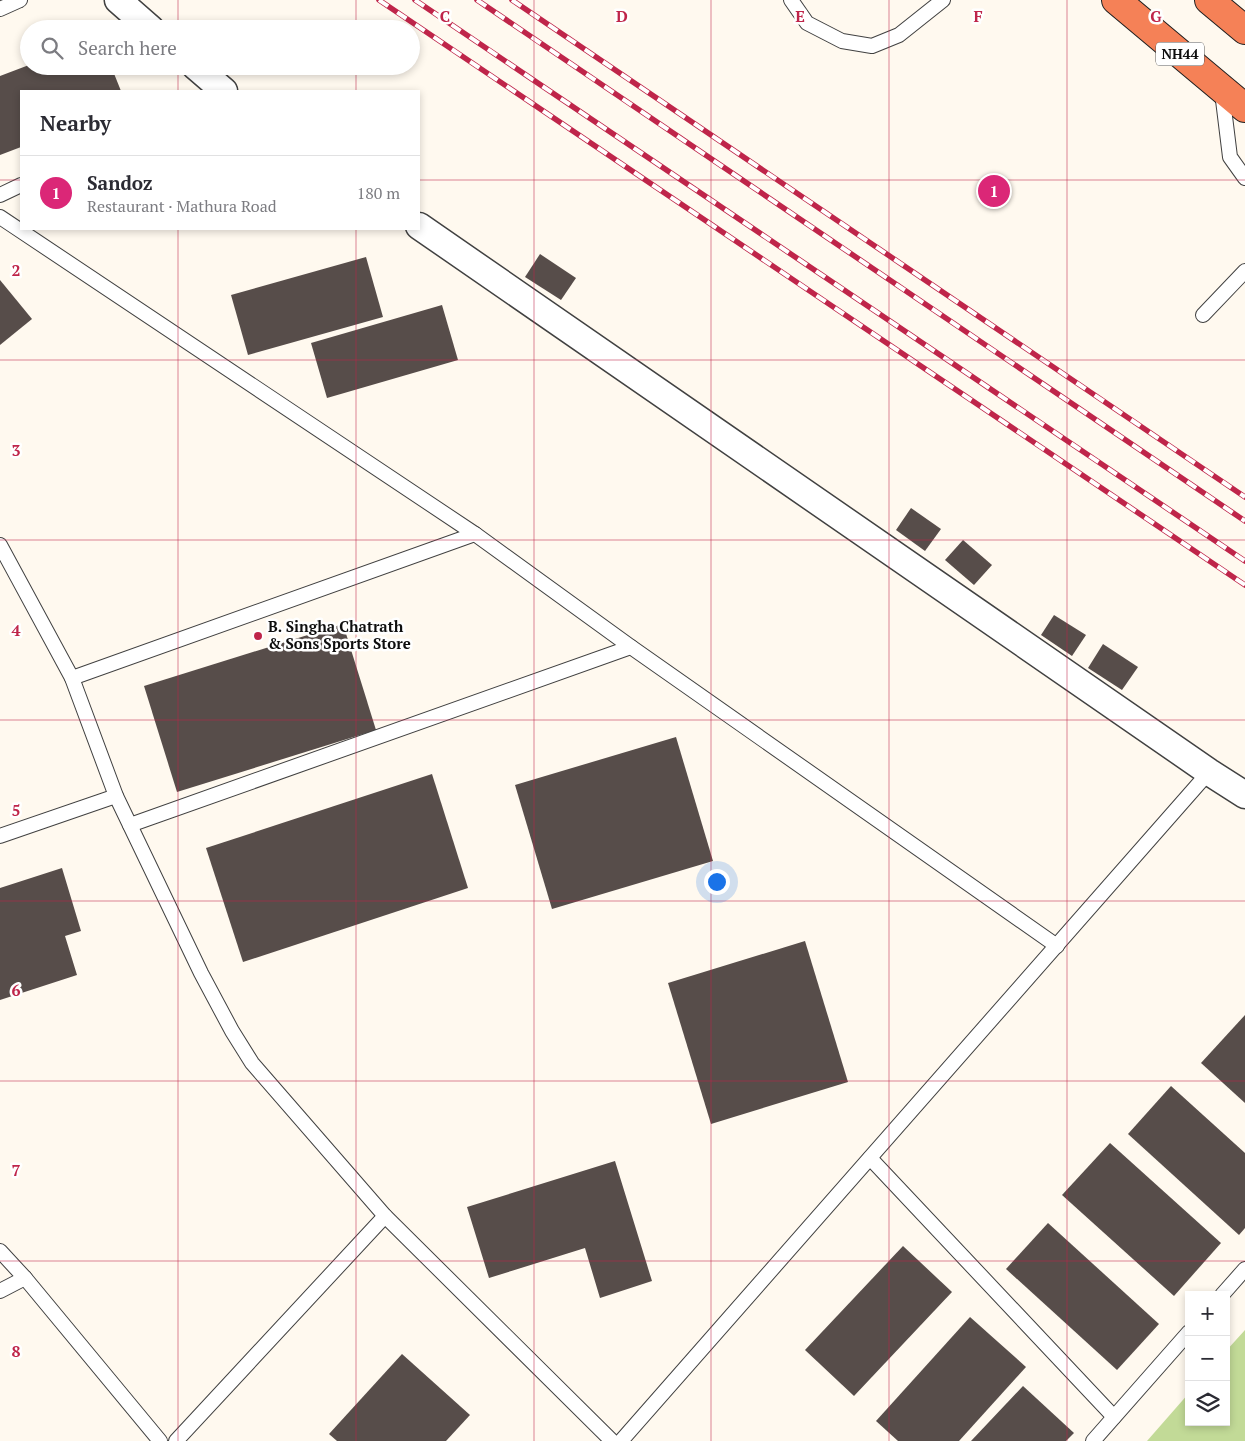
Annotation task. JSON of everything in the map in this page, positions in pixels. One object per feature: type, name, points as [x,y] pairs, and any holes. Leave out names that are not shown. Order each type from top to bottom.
[{"type":"highway","name":"NH44","points":[[1116,0],[1245,108]]},
{"type":"highway","points":[[1209,0],[1245,30]]},
{"type":"street","points":[[118,0],[141,20]]},
{"type":"street","points":[[205,75],[221,90]]},
{"type":"street","points":[[420,227],[1245,795]]},
{"type":"lane","points":[[0,9],[20,0]]},
{"type":"lane","points":[[791,0],[808,23],[842,41],[872,46],[899,35],[943,0]]},
{"type":"lane","points":[[1221,88],[1230,157],[1245,178]]},
{"type":"lane","points":[[0,195],[20,185]]},
{"type":"lane","points":[[0,217],[475,534],[631,647],[1057,946]]},
{"type":"lane","points":[[1203,315],[1245,271]]},
{"type":"lane","points":[[72,678],[475,534]]},
{"type":"lane","points":[[0,545],[72,678],[116,796],[201,973],[232,1031],[252,1063],[385,1216],[612,1441]]},
{"type":"lane","points":[[130,825],[631,647]]},
{"type":"lane","points":[[621,1441],[1209,772]]},
{"type":"lane","points":[[0,836],[116,796]]},
{"type":"lane","points":[[870,1158],[1114,1417]]},
{"type":"lane","points":[[176,1441],[385,1216]]},
{"type":"lane","points":[[0,1251],[160,1441]]},
{"type":"lane","points":[[1226,1291],[1245,1269]]},
{"type":"lane","points":[[0,1291],[24,1278]]},
{"type":"lane","points":[[1093,1441],[1185,1336]]},
{"type":"green space","points":[[1245,1330],[1245,1441],[1147,1441],[1185,1398],[1185,1426],[1230,1426],[1230,1347]]},
{"type":"building","points":[[20,68],[20,75],[115,75],[121,90],[20,90],[20,147],[0,155],[0,76]]},
{"type":"building","points":[[540,254],[576,278],[561,300],[525,277]]},
{"type":"building","points":[[366,257],[383,317],[248,355],[231,295]]},
{"type":"building","points":[[0,280],[32,319],[0,345]]},
{"type":"building","points":[[442,305],[458,360],[327,398],[311,343]]},
{"type":"building","points":[[911,508],[941,529],[925,551],[896,530]]},
{"type":"building","points":[[963,540],[992,565],[974,585],[945,560]]},
{"type":"building","points":[[1054,615],[1086,635],[1072,656],[1041,635]]},
{"type":"building","points":[[343,624],[376,730],[177,792],[144,686]]},
{"type":"building","points":[[1103,644],[1138,667],[1122,690],[1088,668]]},
{"type":"building","points":[[676,737],[713,861],[552,909],[515,785]]},
{"type":"building","points":[[432,774],[468,888],[243,962],[206,848]]},
{"type":"building","points":[[62,868],[81,931],[65,936],[77,975],[0,1000],[0,888]]},
{"type":"building","points":[[805,941],[848,1082],[711,1124],[668,983]]},
{"type":"building","points":[[1245,1015],[1245,1103],[1201,1063]]},
{"type":"building","points":[[1171,1086],[1245,1153],[1245,1228],[1239,1235],[1128,1134]]},
{"type":"building","points":[[1110,1143],[1221,1243],[1174,1296],[1062,1195]]},
{"type":"building","points":[[615,1161],[652,1281],[600,1298],[585,1248],[489,1278],[467,1207]]},
{"type":"building","points":[[1048,1223],[1159,1324],[1117,1370],[1006,1269]]},
{"type":"building","points":[[903,1246],[952,1292],[854,1396],[805,1350]]},
{"type":"building","points":[[970,1317],[1026,1367],[959,1441],[898,1441],[876,1421]]},
{"type":"building","points":[[402,1354],[470,1415],[446,1441],[337,1441],[329,1434]]},
{"type":"building","points":[[1023,1386],[1074,1433],[1066,1441],[971,1441]]},
{"type":"railway","points":[[379,0],[409,20]]},
{"type":"railway","points":[[415,0],[1245,561]]},
{"type":"railway","points":[[477,0],[1245,521]]},
{"type":"railway","points":[[512,0],[1245,497]]},
{"type":"railway","points":[[420,28],[1245,585]]},
{"type":"place","name":"Sandoz","points":[[994,191]]},
{"type":"place","name":"B. Singha Chatrath & Sons Sports Store","points":[[258,636]]}]
